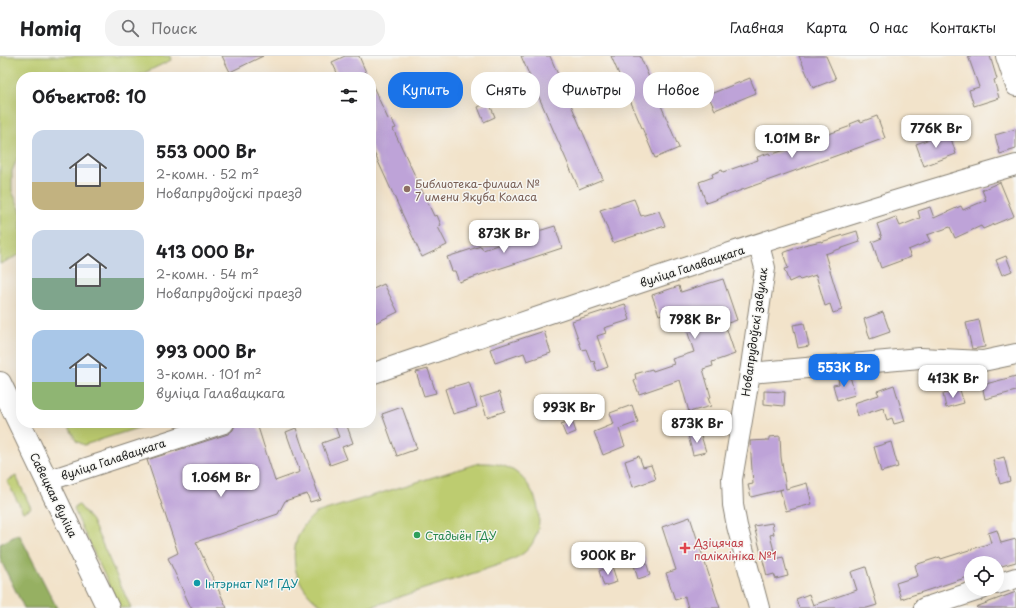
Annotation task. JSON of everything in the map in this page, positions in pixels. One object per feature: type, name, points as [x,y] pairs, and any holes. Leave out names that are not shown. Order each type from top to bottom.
[{"type":"main road","name":"Савецкая вуліца","points":[[0,383],[16,416]]},
{"type":"main road","name":"Савецкая вуліца","points":[[22,428],[108,608]]},
{"type":"street","points":[[1006,56],[1016,86]]},
{"type":"street","name":"вуліца Галавацкага","points":[[376,372],[456,344],[759,245],[924,192],[1016,165]]},
{"type":"street","name":"Новапрудоўскі завулак","points":[[759,245],[765,268],[750,373],[732,479],[733,505],[737,526],[759,608]]},
{"type":"street","points":[[750,373],[920,358],[983,360],[1016,354]]},
{"type":"street","name":"вуліца Галавацкага","points":[[47,481],[209,428]]},
{"type":"street","points":[[1004,582],[1016,578]]},
{"type":"street","points":[[924,608],[964,595]]},
{"type":"green space","points":[[0,56],[170,56],[171,60],[146,72],[16,72],[16,162],[12,171],[12,191],[16,200],[16,256],[0,264]]},
{"type":"green space","points":[[70,428],[138,428],[84,445],[76,441]]},
{"type":"green space","name":"Стадыён ГДУ","points":[[479,463],[504,466],[514,471],[530,488],[538,510],[539,522],[537,533],[532,544],[523,553],[504,563],[365,608],[328,608],[316,602],[306,591],[296,572],[294,558],[295,550],[301,530],[316,513]]},
{"type":"green space","points":[[16,476],[31,508],[23,512],[7,481]]},
{"type":"green space","points":[[76,505],[79,505],[92,521],[131,608],[120,608],[78,519],[74,509]]},
{"type":"green space","points":[[19,534],[57,608],[24,608],[0,559],[0,544]]},
{"type":"building","points":[[222,56],[263,56],[230,72]]},
{"type":"building","points":[[345,56],[359,56],[366,72],[337,72],[332,62]]},
{"type":"building","points":[[521,56],[550,56],[557,72],[548,72],[548,108],[572,108],[603,179],[579,189],[540,100],[540,72],[528,72]]},
{"type":"building","points":[[611,56],[640,56],[647,72],[643,72],[643,108],[662,108],[679,148],[655,158],[633,108],[635,108],[635,72],[618,72]]},
{"type":"building","points":[[799,56],[826,56],[836,79],[813,88]]},
{"type":"building","points":[[968,56],[990,56],[997,79],[994,80],[999,98],[974,106],[969,90],[979,87]]},
{"type":"building","points":[[750,78],[756,93],[715,110],[714,93]]},
{"type":"building","points":[[376,93],[388,119],[391,118],[396,128],[393,129],[434,216],[437,215],[441,225],[438,227],[447,245],[422,257],[376,157]]},
{"type":"building","points":[[478,108],[491,108],[495,117],[484,122]]},
{"type":"building","points":[[877,116],[885,138],[706,203],[699,182],[713,177],[712,174],[722,170],[723,172],[758,160],[757,157],[769,153],[770,155],[805,143],[804,140],[814,136],[815,139],[851,126],[850,124],[860,120],[861,122]]},
{"type":"building","points":[[1016,129],[1016,149],[1000,154],[995,135]]},
{"type":"building","points":[[949,132],[956,154],[924,166],[916,144]]},
{"type":"building","points":[[1000,182],[1014,216],[983,229],[981,226],[955,238],[950,227],[927,235],[930,241],[908,250],[911,257],[881,268],[872,242],[882,238],[877,224],[896,217],[900,226],[920,218],[918,211],[930,207],[934,218],[961,206],[963,210],[986,200],[982,190]]},
{"type":"building","points":[[634,199],[641,216],[659,211],[665,226],[613,243],[600,210]]},
{"type":"building","points":[[555,226],[562,248],[459,282],[455,271],[452,271],[447,257],[481,246],[483,250],[520,237],[519,234],[531,230],[532,233]]},
{"type":"building","points":[[857,231],[860,242],[825,254],[842,310],[833,313],[830,304],[825,306],[816,275],[800,280],[798,278],[789,282],[784,269],[788,268],[783,253],[804,245],[821,242]]},
{"type":"building","points":[[1006,256],[1012,271],[1002,275],[996,260]]},
{"type":"building","points":[[723,279],[737,320],[725,324],[735,354],[712,362],[713,366],[703,369],[711,397],[708,398],[711,406],[689,412],[680,380],[639,394],[634,381],[636,380],[635,374],[652,369],[653,371],[674,364],[672,359],[694,352],[680,308],[659,315],[652,295],[679,286],[681,292]]},
{"type":"building","points":[[384,284],[398,312],[376,323],[376,288]]},
{"type":"building","points":[[625,304],[630,320],[604,328],[606,333],[597,336],[608,367],[597,371],[594,361],[591,362],[586,349],[582,350],[572,321]]},
{"type":"building","points":[[883,312],[890,332],[870,339],[864,319]]},
{"type":"building","points":[[979,320],[985,347],[972,349],[966,323]]},
{"type":"building","points":[[804,323],[809,346],[798,348],[793,325]]},
{"type":"building","points":[[544,331],[551,353],[527,361],[524,353],[495,363],[490,349]]},
{"type":"building","points":[[428,369],[436,393],[424,396],[416,372]]},
{"type":"building","points":[[850,376],[855,395],[837,400],[833,385],[839,384],[838,378]]},
{"type":"building","points":[[1016,376],[1016,391],[985,399],[982,385]]},
{"type":"building","points":[[469,382],[477,407],[453,414],[445,389]]},
{"type":"building","points":[[894,385],[905,421],[894,424],[892,418],[887,420],[883,408],[858,416],[854,403],[879,395],[877,391]]},
{"type":"building","points":[[960,390],[964,403],[946,408],[943,394]]},
{"type":"building","points":[[764,391],[785,392],[784,406],[764,404]]},
{"type":"building","points":[[499,392],[505,411],[487,417],[480,398]]},
{"type":"building","points":[[632,405],[638,422],[619,429],[625,446],[603,455],[594,432],[614,424],[610,413]]},
{"type":"building","points":[[402,407],[417,449],[397,456],[382,414]]},
{"type":"building","points":[[572,420],[576,432],[566,436],[561,424]]},
{"type":"building","points":[[234,428],[258,428],[275,481],[300,472],[286,432],[296,428],[320,499],[310,502],[307,494],[285,501],[278,514],[196,542],[227,608],[191,608],[168,558],[178,553],[147,460],[228,434]]},
{"type":"building","points":[[336,428],[348,428],[353,443],[342,447],[347,459],[330,465],[322,443],[339,437]]},
{"type":"building","points":[[700,432],[706,452],[693,455],[688,435]]},
{"type":"building","points":[[780,436],[781,457],[786,489],[807,483],[812,504],[786,511],[780,490],[783,489],[751,497],[748,485],[753,484],[750,441],[769,440],[769,437]]},
{"type":"building","points":[[891,442],[898,467],[881,472],[874,447]]},
{"type":"building","points":[[639,456],[643,467],[651,465],[656,479],[633,487],[625,461]]},
{"type":"building","points":[[1004,457],[1010,481],[1000,484],[993,460]]},
{"type":"building","name":"Дзіцячая паліклініка №1","points":[[690,517],[720,608],[688,608],[685,597],[675,600],[666,573],[676,570],[662,527]]},
{"type":"building","points":[[772,523],[774,534],[770,535],[776,559],[783,557],[788,576],[776,579],[774,574],[767,576],[754,526]]},
{"type":"building","points":[[997,530],[1001,543],[1016,539],[1016,562],[1004,565],[1004,556],[964,556],[964,578],[901,599],[896,583],[918,576],[915,565],[940,557],[941,559],[991,543],[988,533]]},
{"type":"building","points":[[644,555],[650,575],[638,579],[632,558]]},
{"type":"building","points":[[612,566],[617,582],[604,586],[599,571]]},
{"type":"building","points":[[866,567],[877,605],[867,608],[799,608],[796,599],[809,594],[813,605],[857,590],[851,572]]},
{"type":"building","points":[[1016,592],[1016,608],[976,607]]},
{"type":"place","name":"Библиотека-филиал № 7 имени Якуба Коласа","points":[[407,189]]},
{"type":"place","name":"Стадыён ГДУ","points":[[417,535]]},
{"type":"place","name":"Дзіцячая паліклініка №1","points":[[685,548]]},
{"type":"place","name":"Інтэрнат №1 ГДУ","points":[[197,583]]}]
